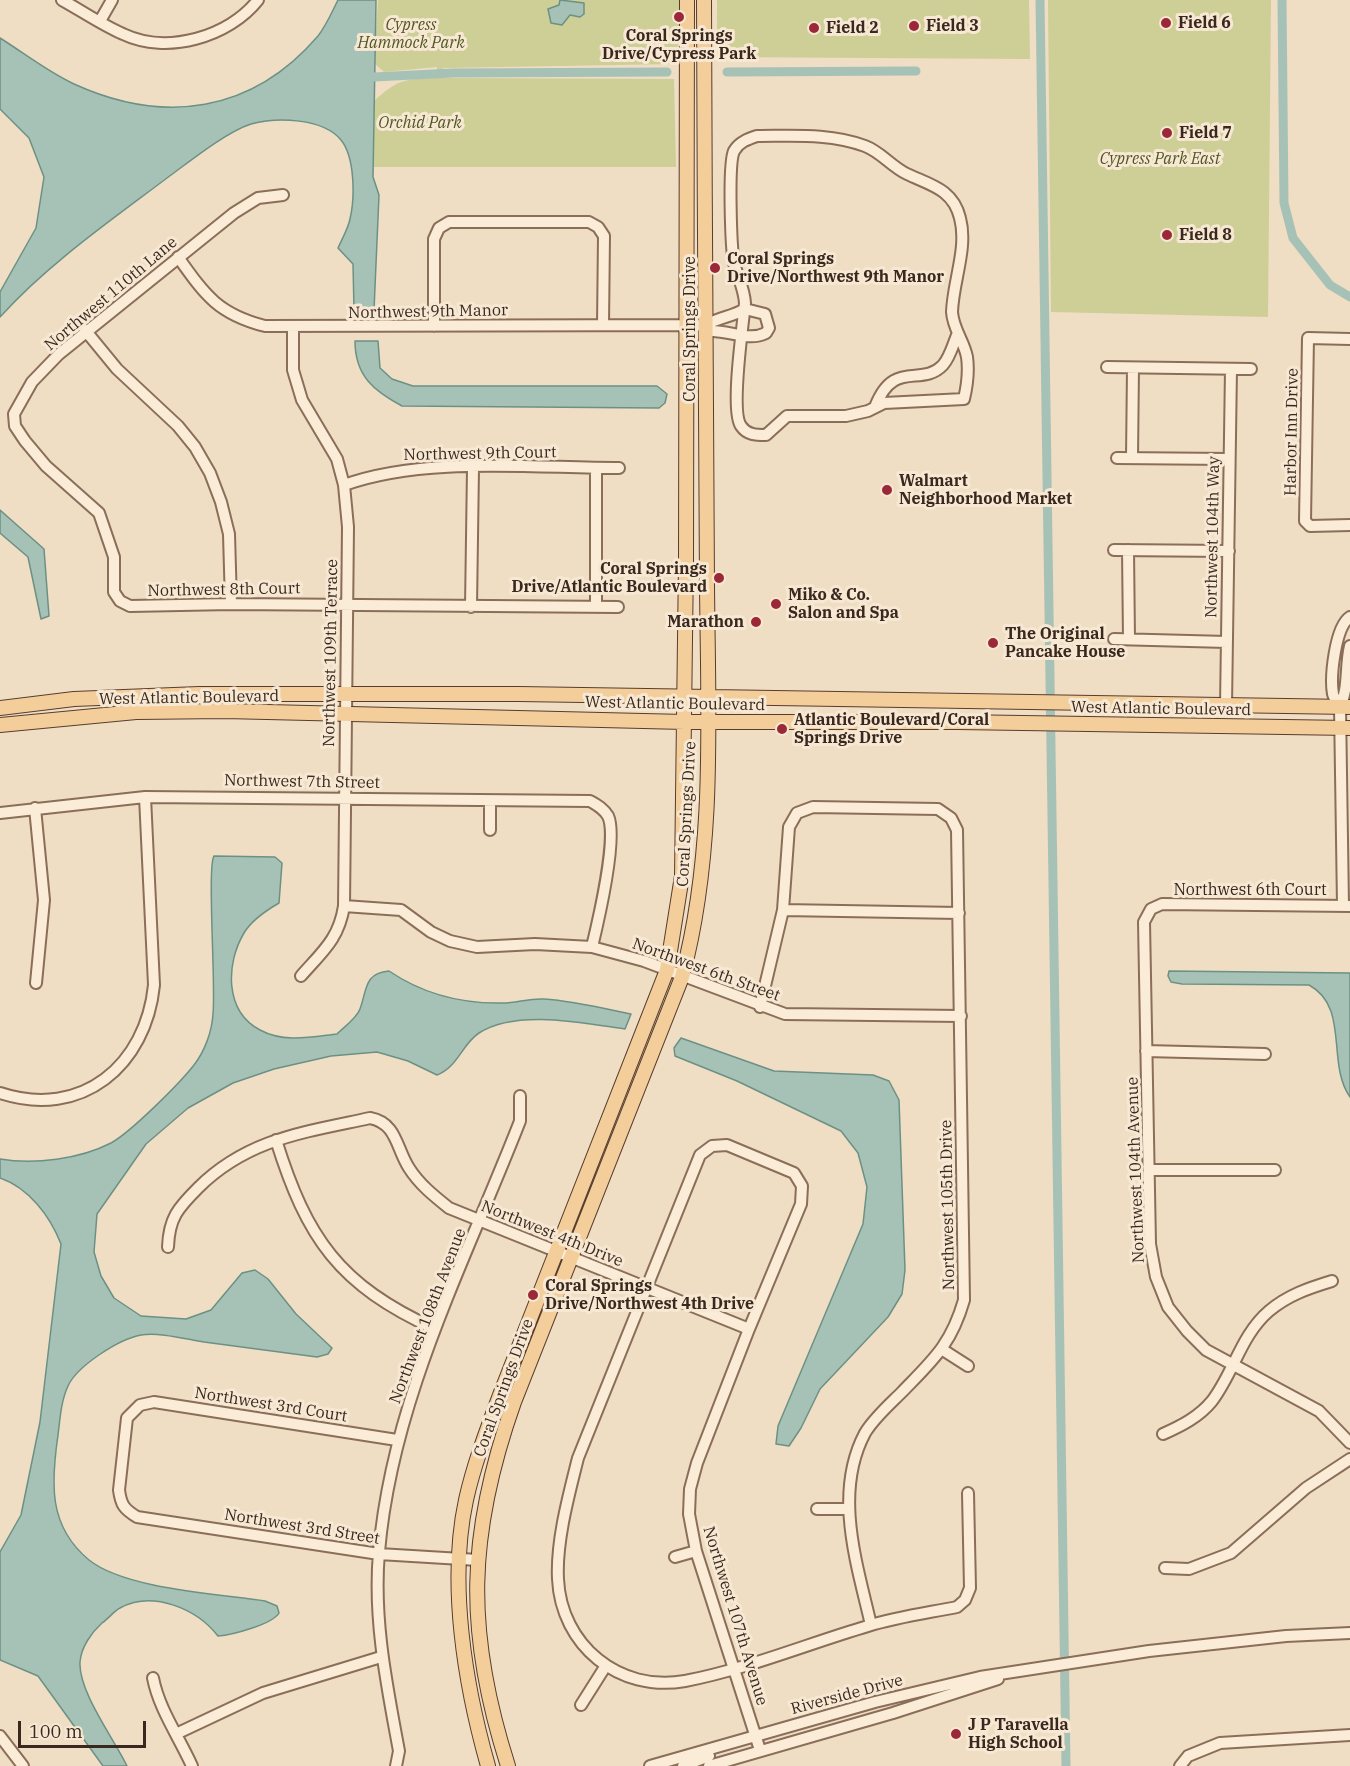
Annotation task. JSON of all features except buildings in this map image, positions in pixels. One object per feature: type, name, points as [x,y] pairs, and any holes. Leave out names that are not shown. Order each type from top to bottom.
[{"type":"main road","name":"Coral Springs Drive","points":[[488,1766],[476,1722],[464,1653],[460,1560],[466,1501],[480,1446],[667,970],[682,876],[685,722],[687,0]]},
{"type":"main road","name":"Coral Springs Drive","points":[[508,1766],[493,1718],[480,1652],[476,1606],[484,1505],[497,1451],[682,977],[693,939],[703,877],[708,722],[704,0]]},
{"type":"main road","name":"West Atlantic Boulevard","points":[[0,708],[74,699],[155,695],[346,694],[1345,707]]},
{"type":"main road","name":"West Atlantic Boulevard","points":[[0,725],[136,712],[346,714],[685,722],[1345,728]]},
{"type":"street","points":[[62,0],[125,35],[153,42],[178,42],[200,38],[227,26],[258,0]]},
{"type":"street","points":[[100,21],[112,0]]},
{"type":"street","points":[[757,136],[822,136],[865,146],[904,172],[938,186],[955,205],[963,231],[953,295],[953,326],[957,335],[966,356],[968,385],[964,399],[884,403],[846,416],[787,416],[766,435],[749,433],[738,422],[745,309],[744,289],[734,264],[732,249],[732,159],[734,151],[747,139],[757,136]]},
{"type":"street","name":"Northwest 110th Lane","points":[[120,601],[114,592],[114,557],[99,513],[46,466],[15,426],[14,414],[32,382],[85,330],[234,213],[258,198],[283,195]]},
{"type":"street","points":[[434,326],[434,239],[439,228],[449,222],[589,222],[598,227],[604,237],[603,325]]},
{"type":"street","name":"Northwest 9th Manor","points":[[178,257],[208,298],[223,311],[241,320],[265,326],[293,328],[706,325]]},
{"type":"street","points":[[745,309],[765,314],[769,328],[760,336],[742,336],[725,330],[710,331],[706,325],[716,319],[734,316],[745,309]]},
{"type":"street","name":"Northwest 109th Terrace","points":[[293,328],[293,370],[302,400],[337,459],[344,485],[348,526],[344,906],[341,926],[333,939],[301,976]]},
{"type":"street","points":[[85,330],[117,369],[178,426],[195,447],[210,473],[221,501],[229,534],[231,604]]},
{"type":"street","points":[[876,407],[880,394],[899,377],[937,370],[945,363],[957,335]]},
{"type":"street","name":"Harbor Inn Drive","points":[[1350,339],[1308,338],[1305,521],[1310,526],[1350,525]]},
{"type":"street","points":[[1107,367],[1251,369]]},
{"type":"street","points":[[1132,458],[1134,368]]},
{"type":"street","name":"Northwest 104th Way","points":[[1226,705],[1231,369]]},
{"type":"street","points":[[1117,458],[1229,459]]},
{"type":"street","points":[[471,607],[473,468]]},
{"type":"street","points":[[596,468],[596,606]]},
{"type":"street","name":"Northwest 9th Court","points":[[344,485],[396,470],[619,468]]},
{"type":"street","points":[[1114,550],[1229,550]]},
{"type":"street","points":[[1128,550],[1129,639]]},
{"type":"street","name":"Northwest 8th Court","points":[[120,601],[130,606],[231,604],[618,607]]},
{"type":"street","points":[[1346,906],[1345,707],[1347,691],[1340,668],[1339,631],[1350,617]]},
{"type":"street","points":[[1114,639],[1227,642]]},
{"type":"street","points":[[1340,668],[1350,646]]},
{"type":"street","points":[[0,1093],[15,1098],[39,1100],[65,1097],[90,1088],[112,1074],[129,1058],[144,1033],[152,1010],[154,985],[145,797]]},
{"type":"street","name":"Northwest 7th Street","points":[[0,813],[145,797],[590,801],[602,808],[609,818],[611,831],[601,905],[592,947]]},
{"type":"street","points":[[490,801],[490,830]]},
{"type":"street","name":"Northwest 105th Drive","points":[[783,910],[789,827],[797,813],[813,807],[938,809],[951,818],[957,830],[964,1300],[957,1326],[943,1350],[866,1431],[855,1455],[849,1509],[853,1545],[871,1625]]},
{"type":"street","points":[[35,808],[44,900],[36,983]]},
{"type":"street","name":"Northwest 6th Court","points":[[1151,909],[1162,904],[1346,906]]},
{"type":"street","name":"Northwest 6th Street","points":[[344,906],[400,910],[431,932],[450,941],[477,947],[535,944],[592,947],[667,970],[760,1007],[785,1014],[961,1016]]},
{"type":"street","name":"Northwest 104th Avenue","points":[[1151,909],[1144,922],[1151,1170],[1150,1244],[1156,1277],[1168,1307],[1206,1350],[1319,1411],[1350,1443]]},
{"type":"street","points":[[760,1007],[783,910],[959,913]]},
{"type":"street","points":[[1146,1052],[1265,1054]]},
{"type":"street","name":"Northwest 108th Avenue","points":[[396,1766],[399,1751],[381,1657],[379,1554],[397,1440],[435,1329],[481,1222],[520,1121],[520,1096]]},
{"type":"street","name":"Northwest 4th Drive","points":[[276,1140],[370,1118],[381,1120],[391,1129],[408,1167],[426,1190],[449,1208],[555,1253],[749,1329]]},
{"type":"street","points":[[168,1247],[169,1226],[174,1216],[199,1186],[227,1163],[251,1148],[276,1140],[301,1210],[319,1240],[346,1272],[395,1310],[435,1329]]},
{"type":"street","name":"Northwest 107th Avenue","points":[[646,1288],[700,1155],[712,1146],[727,1146],[794,1173],[802,1186],[801,1204],[749,1329],[697,1463],[690,1489],[689,1514],[696,1551],[760,1750]]},
{"type":"street","points":[[1151,1170],[1275,1170]]},
{"type":"street","points":[[1163,1434],[1184,1425],[1201,1413],[1213,1400],[1252,1330],[1268,1312],[1286,1298],[1332,1281]]},
{"type":"street","points":[[646,1288],[578,1458],[568,1499],[558,1578],[562,1604],[570,1629],[605,1667],[631,1678],[654,1683],[684,1681],[735,1668],[871,1625],[957,1607],[965,1600],[969,1588],[968,1493]]},
{"type":"street","points":[[943,1350],[968,1366]]},
{"type":"street","name":"Northwest 3rd Court","points":[[124,1509],[119,1490],[127,1418],[140,1405],[154,1402],[397,1440]]},
{"type":"street","points":[[1165,1568],[1189,1569],[1231,1552],[1306,1488],[1350,1459]]},
{"type":"street","name":"Northwest 3rd Street","points":[[124,1509],[137,1517],[379,1554],[478,1560]]},
{"type":"street","points":[[817,1509],[849,1509]]},
{"type":"street","points":[[675,1557],[696,1551]]},
{"type":"street","name":"Riverside Drive","points":[[650,1766],[890,1698],[980,1677],[1087,1660],[1258,1639],[1350,1634]]},
{"type":"street","points":[[178,1733],[263,1693],[381,1657]]},
{"type":"street","points":[[581,1705],[605,1667]]},
{"type":"street","name":"Riverside Drive","points":[[709,1766],[893,1713],[1021,1671]]},
{"type":"street","points":[[153,1678],[157,1699],[178,1733],[192,1766]]},
{"type":"street","points":[[1180,1766],[1188,1756],[1220,1743],[1350,1735]]},
{"type":"street","points":[[0,1736],[23,1766]]},
{"type":"street","points":[[683,1766],[729,1749],[739,1742]]},
{"type":"green space","points":[[378,0],[680,0],[677,60],[674,64],[443,68],[444,78],[674,79],[676,167],[373,167],[373,102],[396,84],[437,77],[437,67],[384,72],[374,63]]},
{"type":"green space","points":[[717,0],[1029,0],[1030,59],[717,57]]},
{"type":"green space","name":"Cypress Park East","points":[[1048,0],[1271,0],[1268,317],[1051,312]]},
{"type":"shaded area","points":[[338,0],[376,0],[373,177],[379,195],[374,310],[354,310],[353,264],[338,248],[349,223],[353,200],[353,178],[346,147],[333,133],[323,127],[299,121],[274,120],[241,128],[208,148],[80,244],[38,279],[0,317],[0,292],[36,228],[44,177],[29,138],[0,109],[0,38],[64,79],[108,97],[141,105],[173,107],[205,104],[236,96],[265,82],[292,62],[321,32]]},
{"type":"shaded area","points":[[560,0],[584,3],[584,14],[580,17],[570,15],[562,25],[551,23],[548,9],[559,5]]},
{"type":"shaded area","points":[[355,341],[378,341],[380,368],[392,379],[413,386],[657,386],[667,394],[665,403],[659,408],[402,406],[375,388],[362,373],[358,364]]},
{"type":"shaded area","points":[[0,510],[44,549],[49,616],[41,619],[28,557],[0,533]]},
{"type":"shaded area","points":[[214,856],[275,857],[282,863],[279,903],[260,916],[244,933],[234,958],[232,972],[234,999],[240,1011],[248,1022],[269,1034],[298,1038],[337,1034],[358,1012],[371,979],[381,972],[389,971],[415,986],[443,996],[472,1002],[503,1003],[544,999],[631,1014],[625,1029],[550,1020],[512,1021],[494,1026],[473,1038],[450,1067],[437,1075],[408,1061],[377,1052],[331,1056],[274,1069],[233,1083],[188,1108],[146,1144],[97,1214],[94,1252],[101,1276],[114,1298],[141,1316],[186,1319],[211,1310],[242,1273],[255,1270],[268,1279],[296,1314],[332,1348],[328,1354],[317,1357],[164,1335],[141,1335],[100,1354],[80,1370],[68,1386],[60,1416],[54,1487],[59,1518],[76,1547],[89,1560],[125,1578],[173,1589],[265,1601],[277,1606],[279,1613],[261,1625],[218,1636],[198,1618],[174,1605],[146,1601],[133,1603],[116,1611],[91,1635],[82,1651],[80,1662],[81,1674],[91,1701],[127,1766],[103,1766],[38,1676],[0,1660],[0,1552],[21,1515],[40,1422],[61,1244],[45,1213],[37,1204],[20,1189],[0,1178],[0,1159],[42,1161],[71,1157],[111,1143],[155,1107],[198,1059],[207,1041],[213,1014],[211,881]]},
{"type":"shaded area","points":[[1169,971],[1350,973],[1350,1097],[1339,1068],[1334,1021],[1329,1007],[1322,995],[1309,985],[1182,984],[1171,982],[1168,976]]},
{"type":"shaded area","points":[[681,1038],[774,1071],[873,1075],[889,1081],[899,1100],[905,1270],[902,1294],[888,1317],[820,1389],[801,1428],[789,1446],[776,1444],[778,1426],[863,1224],[867,1187],[858,1153],[841,1131],[737,1081],[675,1056],[674,1048]]},
{"type":"waterway","points":[[1040,0],[1066,1766]]},
{"type":"waterway","points":[[1282,0],[1284,203],[1293,238],[1330,285],[1350,297]]},
{"type":"waterway","points":[[727,72],[916,71]]},
{"type":"waterway","points":[[374,77],[453,73],[667,72]]},
{"type":"place","name":"Coral Springs Drive/Cypress Park","points":[[679,17]]},
{"type":"place","name":"Field 6","points":[[1166,23]]},
{"type":"place","name":"Field 3","points":[[914,26]]},
{"type":"place","name":"Field 2","points":[[814,28]]},
{"type":"place","name":"Field 7","points":[[1167,133]]},
{"type":"place","name":"Field 8","points":[[1167,235]]},
{"type":"place","name":"Coral Springs Drive/Northwest 9th Manor","points":[[715,268]]},
{"type":"place","name":"Walmart Neighborhood Market","points":[[887,490]]},
{"type":"place","name":"Coral Springs Drive/Atlantic Boulevard","points":[[719,578]]},
{"type":"place","name":"Miko & Co. Salon and Spa","points":[[776,604]]},
{"type":"place","name":"Marathon","points":[[756,622]]},
{"type":"place","name":"The Original Pancake House","points":[[993,643]]},
{"type":"place","name":"Atlantic Boulevard/Coral Springs Drive","points":[[782,729]]},
{"type":"place","name":"Coral Springs Drive/Northwest 4th Drive","points":[[533,1295]]},
{"type":"place","name":"J P Taravella High School","points":[[956,1734]]},
{"type":"park label","name":"Cypress Hammock Park","points":[[411,34]]},
{"type":"park label","name":"Orchid Park","points":[[420,123]]}]
